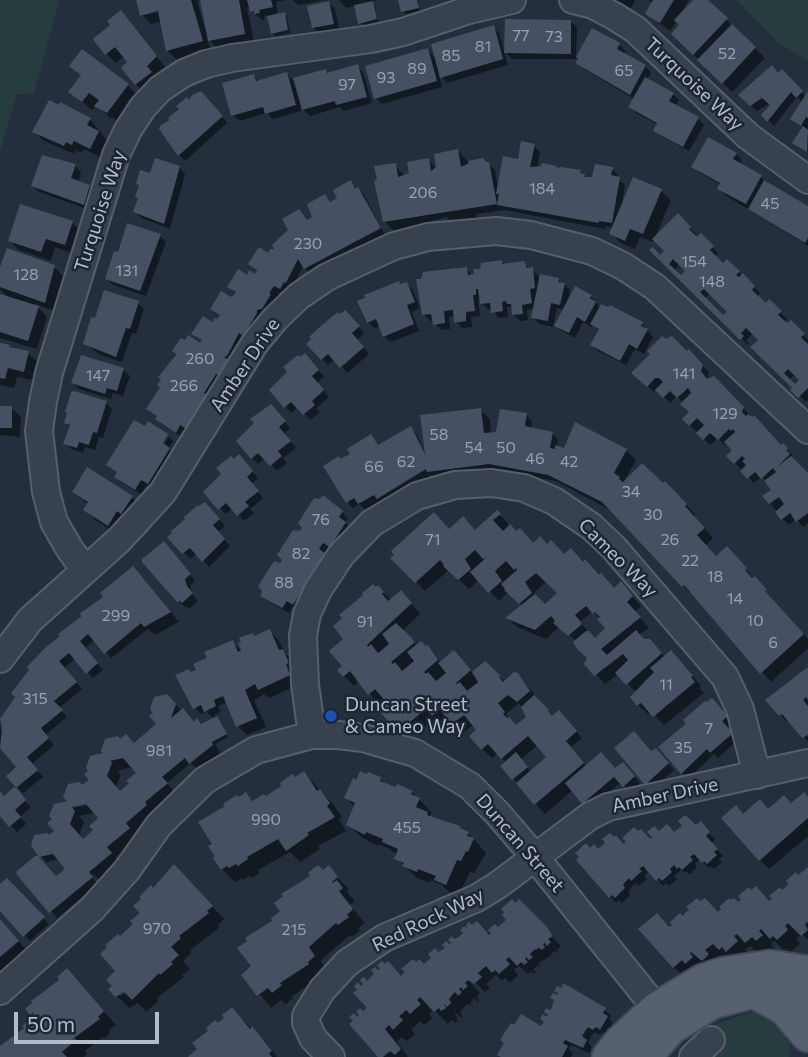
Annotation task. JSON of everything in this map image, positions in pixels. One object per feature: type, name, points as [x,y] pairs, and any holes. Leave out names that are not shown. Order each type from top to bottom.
[{"type":"main road","points":[[751,980],[808,946]]},
{"type":"main road","points":[[751,980],[786,968],[808,973]]},
{"type":"main road","points":[[751,980],[785,1008],[808,1035]]},
{"type":"main road","points":[[609,1057],[622,1041],[664,1018],[703,981],[751,980],[808,993]]},
{"type":"main road","points":[[644,1057],[664,1018]]},
{"type":"street","name":"Turquoise Way","points":[[85,570],[54,522],[46,492],[40,441],[41,412],[49,373],[116,155],[142,107],[160,89],[184,73],[206,64],[371,39],[512,0]]},
{"type":"street","name":"Turquoise Way","points":[[573,0],[593,5],[636,30],[748,136],[808,180]]},
{"type":"street","name":"Amber Drive","points":[[0,659],[30,620],[140,520],[163,492],[255,343],[276,318],[299,296],[327,277],[394,246],[428,237],[496,232],[531,235],[592,251],[654,287],[808,430]]},
{"type":"street","name":"Cameo Way","points":[[312,736],[304,684],[305,625],[317,590],[341,555],[372,523],[416,496],[455,485],[492,483],[524,488],[554,501],[592,527],[614,548],[725,677],[740,709],[757,775]]},
{"type":"street","name":"Duncan Street","points":[[0,991],[111,890],[159,825],[205,780],[256,750],[312,736],[363,738],[415,753],[470,786],[499,814],[664,1018]]},
{"type":"street","name":"Amber Drive","points":[[534,856],[590,816],[608,807],[808,763]]},
{"type":"street","name":"Red Rock Way","points":[[331,1057],[313,1038],[306,1023],[306,1016],[322,990],[347,963],[384,938],[477,898],[534,856]]},
{"type":"green space","points":[[0,0],[59,0],[34,94],[17,94],[0,152]]},
{"type":"green space","points":[[737,0],[808,0],[808,61],[778,42]]},
{"type":"green space","points":[[767,1011],[785,1030],[785,1040],[790,1040],[789,1057],[712,1057],[710,1027]]},
{"type":"building","points":[[136,0],[191,0],[203,41],[166,51],[158,11],[140,16]]},
{"type":"building","points":[[200,0],[239,0],[245,34],[208,41]]},
{"type":"building","points":[[247,0],[271,0],[273,7],[254,14],[254,11],[250,12]]},
{"type":"building","points":[[398,0],[417,0],[419,8],[401,12]]},
{"type":"building","points":[[653,0],[674,0],[660,23],[645,14]]},
{"type":"building","points":[[693,0],[708,0],[728,18],[693,55],[671,34],[679,25],[674,20]]},
{"type":"building","points":[[329,1],[334,24],[312,28],[307,6]]},
{"type":"building","points":[[373,1],[377,19],[358,24],[354,5]]},
{"type":"building","points":[[121,10],[157,56],[147,66],[152,72],[135,85],[121,68],[127,62],[115,47],[105,55],[93,39],[110,25],[107,21]]},
{"type":"building","points":[[285,12],[288,30],[271,34],[267,16]]},
{"type":"building","points":[[505,19],[571,20],[571,54],[504,53]]},
{"type":"building","points":[[732,24],[756,47],[722,84],[697,60]]},
{"type":"building","points":[[494,25],[503,59],[440,78],[431,44]]},
{"type":"building","points":[[592,28],[620,43],[617,49],[646,65],[630,95],[575,63]]},
{"type":"building","points":[[428,48],[437,81],[374,99],[365,66]]},
{"type":"building","points":[[82,49],[129,84],[107,113],[94,106],[99,100],[89,93],[82,102],[68,92],[81,75],[69,66]]},
{"type":"building","points":[[358,64],[367,97],[336,105],[335,101],[302,110],[293,78],[326,69],[327,73]]},
{"type":"building","points":[[772,65],[778,73],[782,69],[803,91],[796,98],[791,92],[767,122],[761,115],[770,105],[762,98],[750,106],[738,95]]},
{"type":"building","points":[[287,72],[296,105],[265,114],[263,107],[231,116],[222,83],[254,74],[256,81]]},
{"type":"building","points":[[645,77],[674,93],[669,101],[699,117],[683,147],[653,131],[657,123],[628,107]]},
{"type":"building","points":[[201,91],[223,116],[178,156],[159,129],[179,109],[176,106]]},
{"type":"building","points":[[808,91],[808,118],[806,117],[801,126],[790,119]]},
{"type":"building","points":[[49,100],[59,105],[60,102],[91,118],[87,125],[99,131],[90,149],[74,141],[72,145],[66,142],[64,146],[32,132]]},
{"type":"building","points":[[803,126],[808,130],[807,152],[792,143]]},
{"type":"building","points":[[708,137],[737,153],[733,159],[762,175],[746,204],[717,189],[720,183],[691,167]]},
{"type":"building","points":[[521,141],[535,144],[530,167],[541,166],[542,163],[557,168],[581,170],[580,173],[585,174],[584,177],[592,177],[595,164],[613,167],[611,175],[620,177],[612,223],[497,205],[499,194],[496,194],[503,156],[518,159]]},
{"type":"building","points":[[458,149],[461,167],[469,163],[468,161],[483,158],[489,162],[497,204],[383,222],[374,181],[377,180],[374,166],[396,163],[398,177],[409,173],[407,162],[429,158],[431,171],[436,167],[434,154]]},
{"type":"building","points":[[42,155],[76,164],[71,178],[90,185],[84,205],[31,186]]},
{"type":"building","points":[[155,158],[180,166],[164,224],[133,212],[138,198],[135,197],[140,170],[150,173]]},
{"type":"building","points":[[633,177],[662,189],[643,234],[630,229],[625,241],[609,234]]},
{"type":"building","points":[[351,180],[355,189],[358,187],[381,228],[304,269],[298,259],[286,283],[284,282],[280,289],[274,286],[248,328],[242,335],[239,333],[224,357],[230,361],[220,376],[216,374],[204,393],[208,395],[187,429],[180,425],[176,433],[155,419],[157,416],[146,409],[160,387],[157,385],[161,379],[158,377],[177,354],[172,351],[181,338],[185,340],[188,335],[200,343],[202,340],[191,334],[203,316],[212,322],[220,315],[210,309],[221,291],[231,297],[234,295],[236,292],[227,287],[238,269],[247,275],[249,270],[255,274],[257,270],[248,264],[259,247],[268,253],[270,249],[274,249],[272,245],[288,230],[282,219],[299,209],[307,220],[312,217],[307,204],[325,194],[330,202],[337,198],[333,190]]},
{"type":"building","points":[[764,180],[808,206],[808,238],[805,243],[748,209]]},
{"type":"building","points":[[20,204],[73,221],[65,245],[46,239],[41,252],[8,241]]},
{"type":"building","points":[[678,213],[697,237],[701,233],[714,246],[710,250],[723,263],[727,259],[740,271],[736,275],[739,277],[743,273],[755,286],[752,290],[766,303],[769,299],[782,311],[778,315],[787,323],[791,320],[805,334],[801,337],[808,344],[808,388],[798,398],[790,390],[792,388],[750,347],[758,340],[746,328],[741,333],[744,336],[740,340],[649,250],[653,247],[660,255],[664,251],[652,239]],"holes":[[[673,259],[685,271],[681,275],[669,264]],[[704,289],[727,312],[723,315],[700,292]],[[788,369],[799,380],[795,384],[784,373]]]},
{"type":"building","points":[[127,223],[161,234],[140,291],[105,279],[114,251],[118,252]]},
{"type":"building","points":[[7,248],[55,265],[45,303],[0,287],[0,267]]},
{"type":"building","points":[[502,260],[502,264],[524,261],[527,268],[533,267],[535,288],[530,289],[532,303],[522,305],[523,314],[512,315],[511,304],[506,301],[502,302],[503,311],[491,313],[490,303],[480,304],[476,289],[476,295],[473,295],[475,311],[466,312],[466,321],[454,323],[453,310],[444,311],[445,323],[433,325],[431,314],[422,315],[416,279],[421,279],[423,272],[467,267],[468,275],[474,274],[473,269],[480,269],[481,263]]},
{"type":"building","points":[[540,274],[559,278],[558,282],[565,283],[560,305],[551,303],[548,321],[531,318]]},
{"type":"building","points":[[399,281],[400,284],[407,282],[415,302],[407,305],[414,324],[383,337],[376,319],[367,323],[357,301],[365,298],[364,295]]},
{"type":"building","points":[[575,286],[592,295],[590,298],[596,302],[585,322],[577,317],[569,333],[554,326]]},
{"type":"building","points":[[104,290],[139,301],[130,329],[126,328],[116,357],[83,344],[91,317],[95,318]]},
{"type":"building","points":[[0,294],[39,306],[28,341],[0,332]]},
{"type":"building","points":[[601,304],[608,307],[610,305],[643,322],[641,326],[648,329],[637,349],[629,344],[620,361],[590,345],[599,329],[590,324]]},
{"type":"building","points":[[345,310],[360,326],[352,333],[364,347],[340,368],[328,354],[321,360],[306,344],[311,339],[309,337],[323,324]]},
{"type":"building","points":[[662,336],[666,339],[672,336],[687,351],[689,349],[703,365],[701,371],[707,379],[714,376],[744,407],[742,412],[746,416],[754,415],[781,445],[783,443],[788,448],[786,450],[790,454],[777,467],[791,456],[808,473],[808,513],[796,522],[790,513],[781,520],[775,512],[784,504],[779,497],[769,504],[762,496],[771,490],[764,481],[776,472],[773,468],[761,479],[755,472],[747,479],[740,471],[746,465],[742,461],[745,459],[742,456],[734,464],[726,456],[732,450],[724,442],[735,432],[733,429],[729,429],[718,440],[710,433],[703,440],[696,433],[704,425],[697,418],[689,426],[682,419],[689,412],[680,404],[691,393],[688,388],[677,398],[670,391],[663,398],[655,390],[663,382],[659,378],[655,378],[647,387],[631,373],[650,354],[647,351]]},
{"type":"building","points":[[0,343],[29,351],[24,372],[8,368],[5,379],[0,378]]},
{"type":"building","points":[[305,353],[319,370],[312,376],[324,390],[312,401],[315,405],[303,415],[291,402],[284,408],[269,390],[287,372],[283,367]]},
{"type":"building","points":[[81,355],[124,368],[117,391],[107,388],[105,394],[71,383]]},
{"type":"building","points":[[71,392],[107,401],[97,433],[93,432],[89,445],[79,442],[77,448],[63,444],[70,425],[64,423],[65,412]]},
{"type":"building","points":[[271,404],[286,421],[279,427],[291,441],[278,451],[282,456],[270,466],[258,453],[251,459],[236,441],[254,423],[250,419]]},
{"type":"building","points":[[0,406],[12,406],[12,428],[0,428]]},
{"type":"building","points":[[481,408],[484,433],[496,432],[500,409],[527,413],[525,426],[553,432],[550,448],[555,449],[555,445],[564,448],[575,422],[627,449],[614,473],[619,479],[623,482],[642,463],[663,483],[665,481],[705,528],[697,535],[716,556],[727,546],[747,568],[745,570],[752,578],[755,576],[804,634],[760,674],[684,585],[682,587],[602,502],[548,475],[489,464],[427,472],[426,469],[377,499],[374,495],[358,504],[354,498],[346,503],[323,466],[339,456],[340,459],[350,454],[347,449],[371,434],[378,445],[411,426],[425,454],[420,415]]},
{"type":"building","points":[[134,420],[145,426],[148,421],[168,434],[163,443],[170,448],[148,484],[141,480],[135,490],[114,477],[117,472],[106,465]]},
{"type":"building","points":[[239,454],[253,471],[247,477],[259,491],[245,502],[249,506],[237,516],[226,503],[218,510],[203,492],[221,474],[216,468],[231,456],[234,459]]},
{"type":"building","points":[[87,467],[133,496],[121,514],[117,511],[108,526],[83,510],[88,502],[72,492]]},
{"type":"building","points":[[323,495],[343,511],[339,517],[346,522],[330,547],[323,543],[319,549],[326,554],[293,605],[287,601],[282,608],[260,596],[262,591],[258,586],[274,561],[280,563],[282,560],[277,555],[293,530],[299,531],[302,528],[298,523],[314,498],[320,499]]},
{"type":"building","points":[[205,502],[220,519],[213,525],[225,539],[202,562],[190,548],[182,554],[167,537],[184,517]]},
{"type":"building","points":[[497,510],[501,514],[493,520],[503,531],[510,524],[516,531],[520,528],[533,543],[540,536],[547,544],[551,540],[564,554],[571,548],[583,562],[585,559],[599,575],[601,573],[614,588],[621,581],[633,596],[627,602],[641,617],[601,649],[607,655],[636,630],[644,639],[650,639],[662,653],[626,685],[615,673],[628,660],[623,654],[594,676],[584,664],[587,658],[573,642],[586,631],[595,638],[605,628],[597,619],[600,617],[586,606],[575,615],[581,625],[568,636],[553,623],[555,621],[551,616],[535,630],[505,618],[535,594],[545,604],[557,593],[536,573],[525,582],[532,593],[519,604],[501,584],[517,570],[506,561],[495,571],[502,581],[488,593],[470,572],[486,558],[483,559],[475,550],[465,559],[471,569],[458,580],[440,560],[415,583],[390,558],[394,555],[391,551],[434,512],[449,529],[463,516],[475,530]]},
{"type":"building","points":[[164,541],[191,574],[185,579],[193,593],[182,603],[177,602],[142,562],[142,559]]},
{"type":"building","points":[[133,566],[171,612],[144,627],[141,623],[104,654],[88,634],[80,641],[98,663],[86,674],[69,653],[59,661],[77,682],[54,701],[63,710],[41,728],[49,738],[27,757],[38,770],[16,788],[6,776],[16,767],[0,748],[0,719],[15,697],[11,693],[29,670],[27,667],[60,636],[58,634],[82,616],[79,614],[103,597],[100,593]]},
{"type":"building","points":[[373,584],[376,587],[378,585],[388,601],[401,590],[412,603],[367,645],[368,647],[371,644],[378,653],[389,644],[382,634],[396,623],[414,643],[391,662],[395,662],[402,671],[414,661],[407,652],[421,641],[428,645],[438,660],[424,672],[428,672],[436,681],[446,673],[438,663],[454,650],[471,670],[456,683],[460,682],[467,691],[478,682],[472,672],[485,661],[500,675],[503,682],[514,672],[518,673],[530,691],[517,702],[508,695],[498,703],[505,712],[503,714],[516,725],[526,717],[521,707],[534,695],[552,716],[559,710],[577,731],[566,741],[584,763],[534,805],[516,783],[546,757],[528,736],[501,759],[488,744],[481,750],[469,736],[476,730],[464,715],[452,724],[439,709],[432,716],[426,709],[405,726],[397,720],[389,723],[379,710],[387,703],[375,689],[368,695],[350,671],[343,677],[337,670],[342,666],[329,651],[343,639],[333,626],[342,618],[339,615]]},
{"type":"building","points":[[270,629],[279,650],[283,649],[289,663],[286,664],[290,675],[258,690],[255,684],[245,690],[257,718],[236,727],[223,696],[214,700],[216,706],[204,712],[201,705],[193,709],[175,675],[189,669],[190,672],[196,670],[193,664],[207,658],[204,652],[233,640],[238,652],[241,650],[239,638],[253,633],[254,636]]},
{"type":"building","points":[[671,650],[695,682],[653,717],[641,703],[637,706],[630,697],[654,672],[650,668]]},
{"type":"building","points":[[808,667],[808,700],[806,697],[803,700],[808,706],[808,735],[802,738],[782,714],[779,716],[765,700]]},
{"type":"building","points":[[167,694],[176,704],[171,718],[183,708],[194,722],[197,718],[201,724],[217,716],[227,734],[212,742],[213,745],[189,764],[185,758],[162,777],[168,783],[145,802],[147,805],[126,823],[130,828],[107,847],[112,853],[89,872],[93,877],[49,913],[16,872],[35,856],[56,876],[65,869],[53,854],[39,857],[31,846],[34,835],[49,835],[54,831],[47,823],[52,819],[49,816],[54,804],[67,801],[63,797],[68,784],[80,782],[82,785],[89,780],[84,774],[88,771],[86,768],[90,756],[103,753],[101,751],[105,739],[118,736],[120,739],[126,734],[134,743],[156,724],[149,716],[153,713],[150,709],[154,697]],"holes":[[[123,758],[136,773],[126,781],[129,783],[120,791],[107,776],[112,763],[110,761]],[[86,804],[98,818],[89,826],[93,830],[83,839],[70,824],[75,811],[72,807]]]},
{"type":"building","points":[[712,698],[728,716],[722,721],[733,733],[710,753],[707,749],[681,774],[658,747],[686,724],[683,720]]},
{"type":"building","points":[[634,731],[651,751],[656,748],[669,763],[645,785],[614,748]]},
{"type":"building","points":[[516,752],[528,767],[512,780],[500,766]]},
{"type":"building","points":[[601,752],[615,768],[623,762],[635,776],[623,787],[614,777],[582,804],[565,783]]},
{"type":"building","points":[[304,771],[317,791],[320,789],[330,803],[327,806],[335,817],[307,833],[309,835],[286,851],[278,839],[247,857],[248,859],[238,866],[227,866],[221,870],[208,846],[212,844],[198,822],[225,806],[223,804],[237,795],[239,797],[246,792],[252,801],[264,794],[266,796],[292,774],[295,777]]},
{"type":"building","points":[[360,771],[381,777],[380,781],[413,791],[411,794],[420,798],[416,807],[428,812],[427,815],[460,826],[469,832],[467,836],[474,838],[468,852],[466,851],[461,861],[457,860],[446,885],[434,880],[436,876],[402,866],[404,863],[394,859],[398,849],[382,842],[383,839],[366,832],[365,835],[346,825],[355,803],[344,798],[353,778],[356,780]]},
{"type":"building","points":[[15,786],[26,800],[15,810],[21,817],[9,827],[0,816],[0,791],[4,796]]},
{"type":"building","points":[[804,792],[808,797],[808,818],[759,861],[721,818],[736,805],[743,814],[760,799],[768,809],[784,795],[791,803]]},
{"type":"building","points":[[685,815],[696,825],[701,821],[710,832],[706,836],[718,849],[714,852],[717,855],[707,864],[704,861],[702,863],[694,854],[690,857],[693,860],[682,870],[674,865],[670,869],[672,872],[662,881],[659,878],[656,881],[643,866],[639,869],[642,871],[631,881],[629,878],[626,881],[623,885],[625,888],[615,898],[612,895],[609,898],[576,860],[579,857],[575,853],[586,843],[590,848],[594,844],[598,849],[605,843],[602,839],[610,833],[614,837],[616,835],[623,844],[626,842],[622,838],[634,827],[638,831],[641,829],[650,839],[652,837],[647,832],[654,826],[659,831],[667,824],[674,832],[682,826],[678,821]]},
{"type":"building","points":[[174,864],[213,906],[207,911],[209,913],[179,936],[181,938],[171,947],[179,955],[171,962],[173,964],[160,975],[159,973],[132,1000],[124,992],[115,997],[108,989],[112,986],[106,980],[115,971],[100,954],[107,947],[105,945],[133,924],[130,921],[140,913],[133,906],[141,899],[139,897],[151,885],[153,888]]},
{"type":"building","points":[[318,865],[323,870],[329,865],[338,877],[332,882],[337,880],[343,888],[339,891],[353,909],[347,915],[349,917],[338,925],[336,923],[309,947],[315,956],[309,964],[280,983],[282,985],[272,993],[268,988],[257,996],[241,975],[251,966],[237,948],[247,941],[245,938],[272,921],[271,918],[280,911],[274,903],[283,896],[281,894],[310,876],[308,873]]},
{"type":"building","points":[[808,867],[808,922],[805,924],[808,930],[801,936],[788,923],[785,926],[788,930],[777,940],[773,936],[770,939],[761,929],[759,931],[763,935],[756,941],[752,937],[745,943],[737,934],[734,936],[738,941],[726,952],[722,947],[719,950],[713,944],[705,950],[709,954],[702,961],[691,952],[693,957],[685,964],[682,960],[673,968],[638,929],[657,913],[669,927],[672,925],[670,922],[680,913],[683,916],[689,910],[686,907],[697,898],[700,901],[705,898],[718,912],[721,909],[719,907],[729,898],[738,902],[741,900],[738,896],[749,887],[751,890],[756,886],[769,901],[772,899],[769,896],[789,884],[786,881],[796,872],[798,875]]},
{"type":"building","points":[[7,878],[45,917],[23,937],[0,911],[0,884]]},
{"type":"building","points":[[512,899],[515,903],[519,899],[547,927],[553,936],[548,939],[551,942],[547,946],[543,944],[545,947],[542,950],[534,950],[530,954],[533,957],[529,960],[526,957],[528,962],[524,965],[521,962],[517,966],[509,957],[506,960],[510,964],[499,974],[495,970],[492,973],[486,966],[478,973],[482,977],[474,984],[468,980],[465,983],[468,986],[463,990],[461,987],[459,989],[462,992],[458,996],[455,992],[449,999],[451,1003],[447,1007],[444,1003],[446,1008],[441,1011],[439,1008],[434,1012],[420,997],[417,1000],[421,1004],[410,1014],[406,1010],[399,1016],[403,1020],[393,1030],[389,1025],[385,1029],[401,1049],[395,1055],[390,1051],[383,1057],[378,1057],[349,1024],[353,1021],[349,1017],[354,1013],[357,1017],[359,1015],[356,1012],[360,1008],[363,1011],[367,1008],[353,993],[357,990],[354,986],[358,982],[361,986],[363,984],[360,980],[364,977],[367,981],[374,974],[371,970],[375,967],[380,969],[377,965],[382,961],[385,964],[388,961],[401,976],[405,972],[401,969],[413,959],[416,962],[419,959],[424,964],[431,958],[428,954],[435,948],[438,952],[445,948],[442,945],[446,941],[451,943],[448,940],[452,936],[454,939],[459,937],[463,933],[460,930],[464,926],[467,929],[469,922],[472,925],[477,921],[489,935],[491,933],[488,930],[495,924],[498,927],[506,920],[501,909]]},
{"type":"building","points":[[0,919],[19,941],[0,957]]},
{"type":"building","points":[[67,968],[104,1011],[98,1017],[100,1019],[74,1038],[76,1040],[62,1052],[67,1057],[0,1057],[0,1046],[24,1028],[22,1026],[32,1018],[25,1009],[31,1001],[59,980],[57,977]]},
{"type":"building","points":[[563,983],[606,1008],[603,1013],[608,1016],[600,1030],[588,1027],[582,1036],[587,1040],[583,1048],[565,1040],[563,1043],[568,1046],[562,1057],[497,1055],[504,1043],[500,1040],[511,1023],[514,1025],[521,1014],[541,1026],[544,1022],[540,1019],[543,1014],[546,1017],[548,1015],[544,1012],[546,1008],[550,1010],[552,1007],[554,1000],[550,998],[553,993],[557,995],[554,991],[557,986],[561,988]]},
{"type":"building","points":[[232,1007],[272,1051],[269,1053],[272,1057],[188,1057],[197,1049],[192,1043],[208,1031],[206,1028],[215,1020],[218,1023],[224,1018],[222,1015]]},
{"type":"place","name":"Duncan Street & Cameo Way","points":[[331,716]]}]
